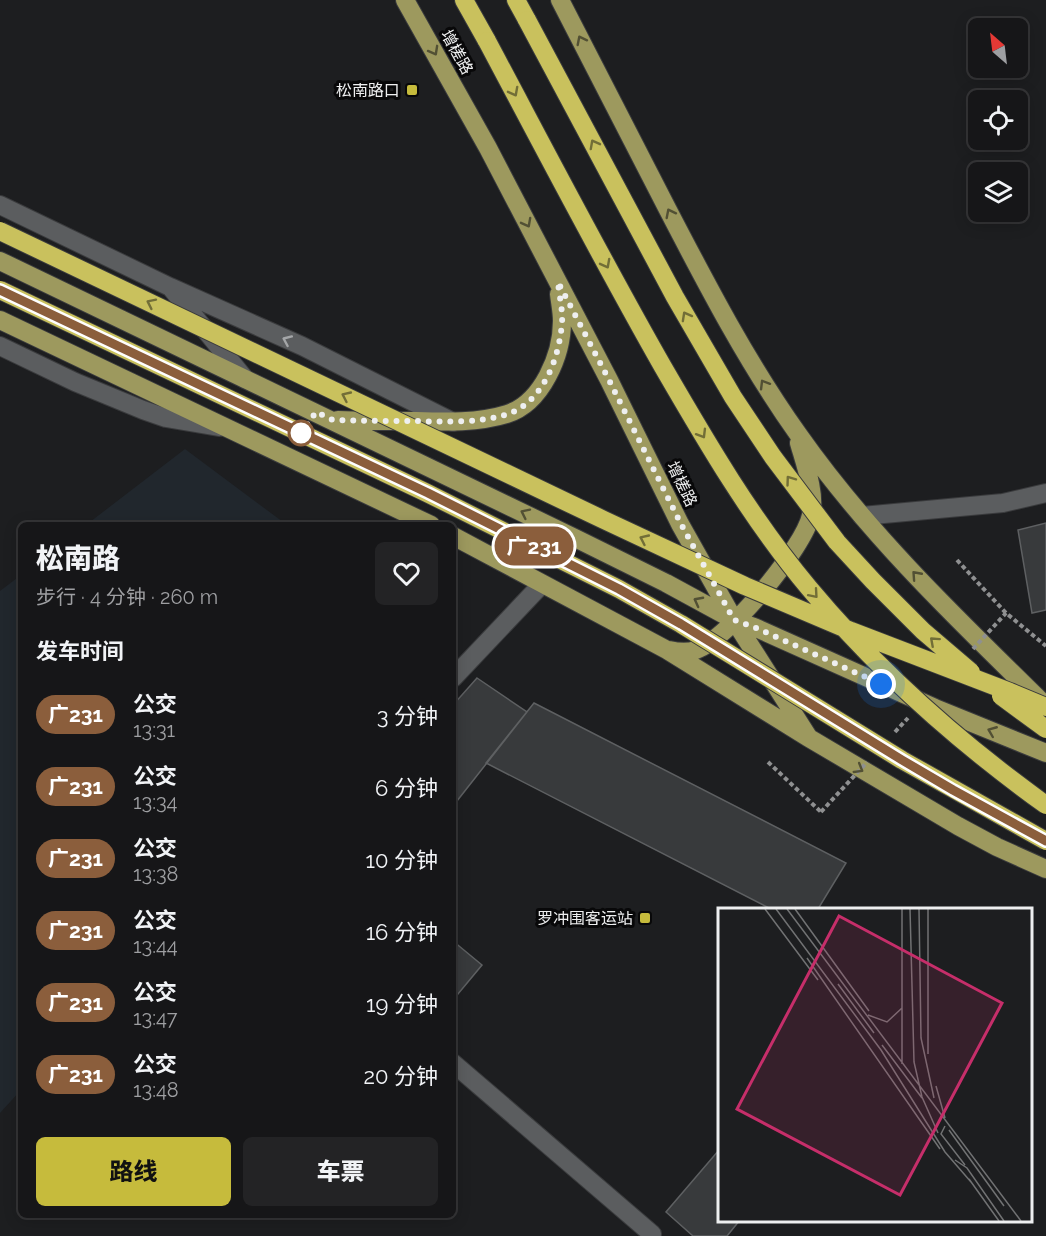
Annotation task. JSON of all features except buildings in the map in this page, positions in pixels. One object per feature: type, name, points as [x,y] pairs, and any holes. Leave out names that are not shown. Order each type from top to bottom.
[{"type":"highway","name":"增槎路","points":[[464,0],[648,341],[715,455],[766,533],[808,587],[899,686],[985,760],[1046,805]]},
{"type":"highway","points":[[516,0],[704,347],[733,397],[773,457],[837,542],[923,631],[995,692],[1046,729]]},
{"type":"highway","points":[[0,231],[745,586],[851,632],[1046,707]]},
{"type":"highway","points":[[0,290],[418,488],[608,584],[681,624],[963,796],[1046,841]]},
{"type":"main road","name":"增槎路","points":[[405,0],[488,148],[681,524],[734,620],[809,738],[958,826],[1046,869]]},
{"type":"main road","points":[[560,0],[697,265],[768,390],[797,433],[862,516],[955,617],[1046,707]]},
{"type":"main road","points":[[0,261],[585,543],[734,620],[935,708],[1046,753]]},
{"type":"main road","points":[[333,420],[453,422],[508,414],[522,406],[535,395],[547,379],[554,363],[562,321],[558,282]]},
{"type":"main road","points":[[0,320],[425,522]]},
{"type":"main road","points":[[666,650],[681,652],[695,650],[711,641],[727,628],[763,590],[796,547],[811,516],[812,503],[797,433]]},
{"type":"main road","points":[[456,538],[666,650],[809,738]]},
{"type":"street","points":[[0,205],[171,287],[302,346],[453,422]]},
{"type":"street","points":[[171,287],[245,379]]},
{"type":"street","points":[[0,346],[75,382],[143,410],[166,418],[230,429]]},
{"type":"street","points":[[862,516],[1002,503],[1046,493]]},
{"type":"street","points":[[456,675],[542,584]]},
{"type":"street","points":[[456,1066],[652,1234]]},
{"type":"path","points":[[957,560],[1006,613],[1046,646]]},
{"type":"path","points":[[768,762],[821,812]]},
{"type":"shaded area","points":[[185,449],[283,522],[90,522]]},
{"type":"shaded area","points":[[18,577],[18,1093],[0,1113],[0,591]]},
{"type":"bus line","name":"广231","points":[[0,290],[428,493],[619,589],[681,624],[902,760],[1046,841]]},
{"type":"place","name":"松南路口","points":[[412,90]]},
{"type":"place","name":"罗冲围客运站","points":[[645,918]]},
{"type":"route","points":[[301,433],[316,412],[333,420],[453,422],[508,414],[522,406],[535,395],[547,379],[554,363],[562,321],[558,282],[681,524],[734,620],[881,684]]}]
